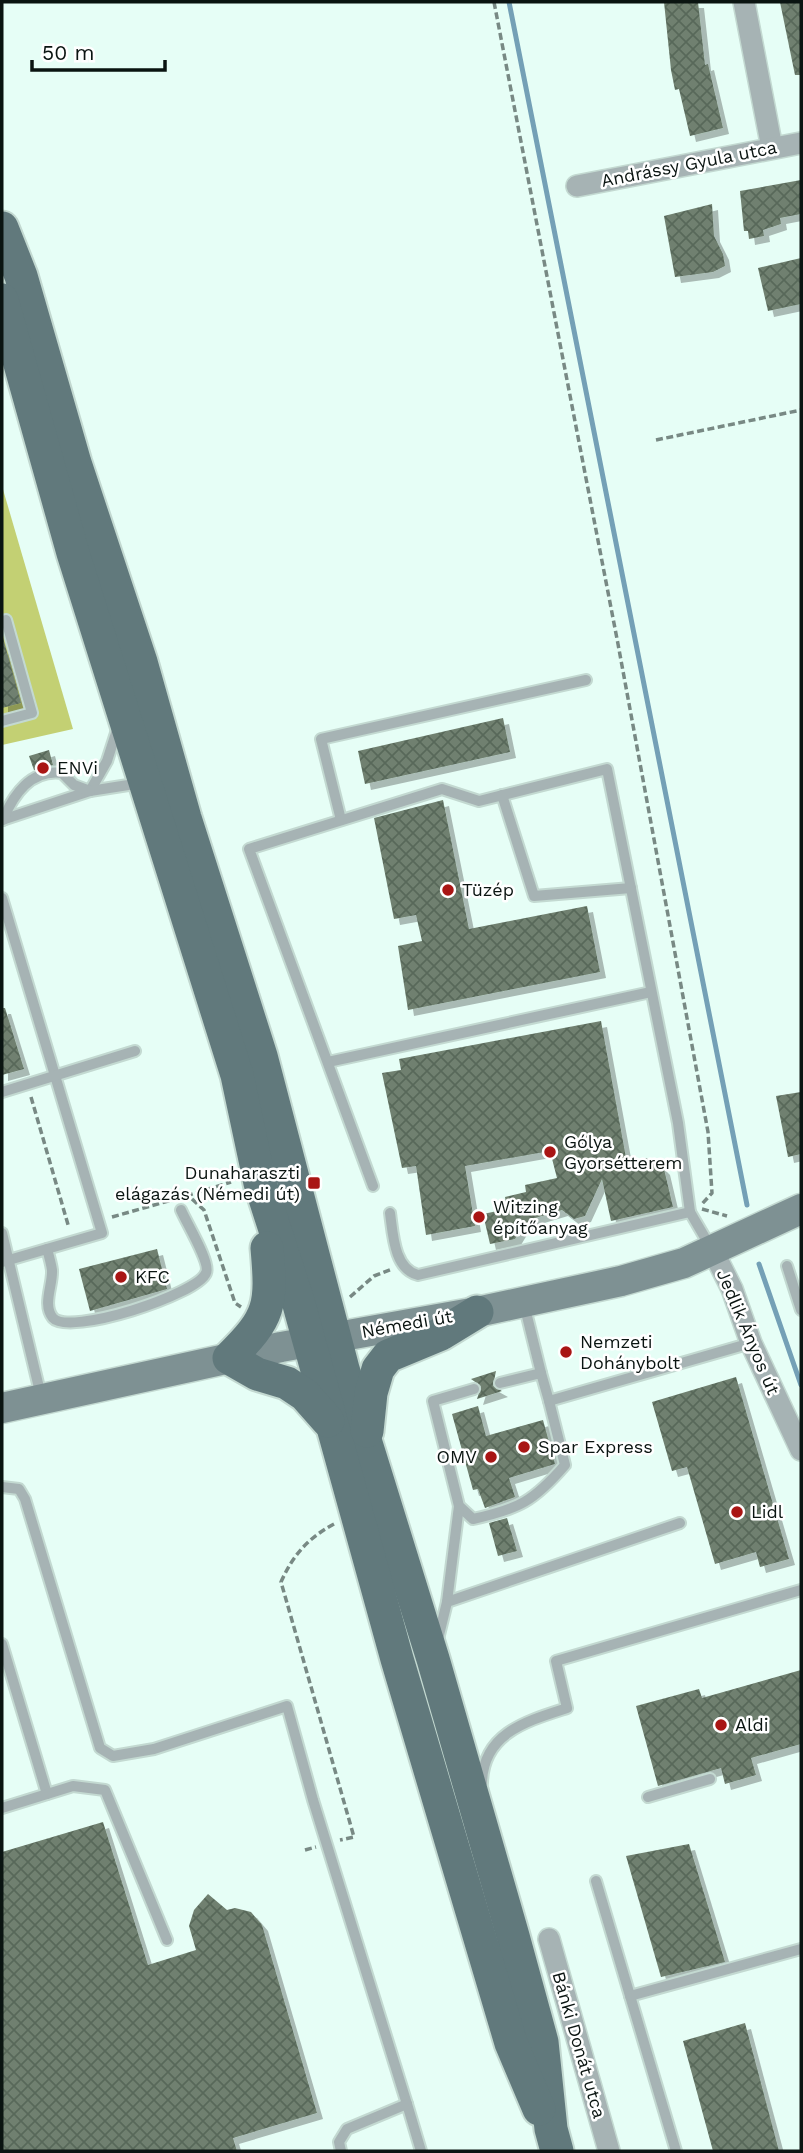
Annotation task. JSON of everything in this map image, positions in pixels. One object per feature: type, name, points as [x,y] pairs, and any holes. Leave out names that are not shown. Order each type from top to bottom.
[{"type":"main road","points":[[2,228],[21,276],[75,463],[141,662],[154,764],[237,1075],[246,1183],[271,1291],[265,1317],[229,1358],[257,1374],[287,1383],[304,1395],[331,1424]]},
{"type":"main road","points":[[2,300],[70,541],[116,684],[154,764],[185,818],[261,1056],[322,1339],[331,1424],[511,2043],[554,2140]]},
{"type":"main road","points":[[246,1183],[322,1339],[365,1444],[433,1659],[542,2042],[554,2140]]},
{"type":"main road","name":"Némedi út","points":[[2,1408],[322,1339],[524,1303],[650,1273],[713,1251],[801,1209]]},
{"type":"main road","points":[[365,1444],[371,1393],[378,1369],[388,1356],[441,1334],[477,1312]]},
{"type":"street","points":[[744,2],[772,148]]},
{"type":"street","name":"Andrássy Gyula utca","points":[[577,186],[801,143]]},
{"type":"street","name":"Jedlik Ányos út","points":[[713,1251],[732,1289],[751,1343],[801,1450]]},
{"type":"street","name":"Bánki Donát utca","points":[[549,1939],[609,2151]]},
{"type":"lane","points":[[2,621],[6,620],[32,713],[2,721]]},
{"type":"lane","points":[[341,820],[321,738],[586,680]]},
{"type":"lane","points":[[90,791],[116,738],[116,684]]},
{"type":"lane","points":[[2,820],[90,791],[154,764],[163,794],[185,818]]},
{"type":"lane","points":[[373,1186],[249,849],[442,789],[480,801],[607,769],[678,1123],[690,1212],[713,1251]]},
{"type":"lane","points":[[2,820],[10,802],[22,787],[36,777],[62,773],[74,785],[90,791]]},
{"type":"lane","points":[[502,795],[534,896],[631,888]]},
{"type":"lane","points":[[2,898],[102,1233],[6,1261]]},
{"type":"lane","points":[[328,1062],[651,992]]},
{"type":"lane","points":[[2,1091],[135,1051]]},
{"type":"lane","points":[[47,1249],[52,1272],[49,1310],[54,1319],[64,1324],[83,1324],[184,1293],[206,1274],[208,1265],[204,1252],[196,1245],[181,1210]]},
{"type":"lane","points":[[390,1213],[402,1265],[410,1273],[418,1275],[690,1212]]},
{"type":"lane","points":[[2,1233],[6,1261],[41,1399]]},
{"type":"lane","points":[[787,1266],[801,1310]]},
{"type":"lane","points":[[459,1507],[473,1519],[521,1506],[542,1492],[565,1465],[524,1303]]},
{"type":"lane","points":[[549,1401],[751,1343]]},
{"type":"lane","points":[[499,1382],[541,1373]]},
{"type":"lane","points":[[433,1659],[447,1602],[459,1507],[433,1401],[474,1389]]},
{"type":"lane","points":[[2,1487],[19,1489],[25,1499],[100,1748],[113,1756],[154,1749],[287,1706],[326,1844],[421,2151]]},
{"type":"lane","points":[[447,1602],[596,1549],[680,1523]]},
{"type":"lane","points":[[481,1824],[482,1776],[485,1761],[494,1747],[518,1724],[567,1708],[556,1661],[801,1590]]},
{"type":"lane","points":[[2,1644],[47,1794]]},
{"type":"lane","points":[[648,1797],[710,1779]]},
{"type":"lane","points":[[2,1793],[3,1807],[73,1786],[104,1790],[167,1940]]},
{"type":"lane","points":[[596,1881],[676,2151]]},
{"type":"lane","points":[[630,1996],[801,1949]]},
{"type":"lane","points":[[341,2151],[339,2142],[347,2129],[407,2104]]},
{"type":"path","points":[[494,2],[616,631],[708,1132],[712,1193],[690,1212]]},
{"type":"path","points":[[656,440],[801,410]]},
{"type":"path","points":[[27,1084],[70,1230]]},
{"type":"path","points":[[178,1198],[246,1183]]},
{"type":"path","points":[[690,1212],[706,1208],[723,1217],[730,1215]]},
{"type":"path","points":[[346,1301],[374,1276],[402,1265]]},
{"type":"path","points":[[305,1850],[354,1837],[281,1582],[288,1567],[309,1539],[339,1521]]},
{"type":"green space","points":[[2,486],[73,729],[2,745]]},
{"type":"building","points":[[664,2],[698,2],[705,65],[708,64],[723,128],[690,136],[679,89],[675,90],[671,70]]},
{"type":"building","points":[[780,2],[801,2],[801,75],[795,75]]},
{"type":"building","points":[[801,180],[801,214],[780,218],[781,224],[763,230],[764,236],[749,239],[748,231],[744,231],[740,191]]},
{"type":"building","points":[[712,204],[714,236],[723,254],[725,266],[713,272],[675,277],[664,216]]},
{"type":"building","points":[[801,258],[801,304],[768,311],[758,268]]},
{"type":"building","points":[[2,634],[21,703],[2,708]]},
{"type":"building","points":[[503,718],[510,752],[365,784],[358,751]]},
{"type":"building","points":[[49,750],[53,765],[34,770],[29,756]]},
{"type":"building","points":[[443,800],[469,929],[587,906],[600,972],[408,1010],[398,946],[422,941],[416,915],[394,919],[374,818]]},
{"type":"building","points":[[2,1008],[5,1008],[24,1069],[2,1075]]},
{"type":"building","points":[[601,1021],[627,1163],[646,1158],[660,1165],[664,1169],[673,1207],[611,1221],[602,1179],[585,1216],[574,1219],[562,1210],[535,1218],[529,1227],[521,1229],[515,1239],[490,1244],[483,1214],[507,1209],[505,1197],[526,1192],[525,1185],[557,1178],[550,1151],[465,1166],[475,1226],[426,1235],[416,1166],[402,1168],[382,1073],[401,1070],[399,1059]]},
{"type":"building","points":[[801,1092],[801,1154],[788,1157],[776,1096]]},
{"type":"building","points":[[157,1249],[167,1289],[90,1311],[79,1269]]},
{"type":"building","points":[[496,1371],[493,1386],[502,1391],[477,1399],[481,1386],[471,1379]]},
{"type":"building","name":"Lidl","points":[[736,1377],[789,1559],[760,1567],[756,1552],[715,1564],[687,1467],[672,1471],[652,1402]]},
{"type":"building","points":[[478,1406],[486,1436],[543,1420],[555,1464],[509,1478],[515,1497],[485,1508],[478,1489],[473,1490],[452,1414]]},
{"type":"building","points":[[507,1518],[517,1551],[498,1556],[489,1523]]},
{"type":"building","name":"Aldi","points":[[801,1670],[801,1744],[751,1758],[756,1775],[725,1784],[721,1768],[658,1786],[636,1706],[699,1689],[702,1698]]},
{"type":"building","points":[[103,1822],[148,1965],[196,1950],[189,1926],[194,1910],[208,1894],[227,1910],[235,1908],[251,1912],[262,1925],[317,2113],[233,2138],[237,2151],[2,2151],[2,1852]]},
{"type":"building","points":[[689,1844],[725,1962],[661,1977],[626,1856]]},
{"type":"building","points":[[745,2023],[779,2151],[713,2151],[683,2041]]},
{"type":"waterway","points":[[509,2],[747,1205]]},
{"type":"waterway","points":[[759,1264],[801,1385]]},
{"type":"place","name":"ENVi","points":[[43,768]]},
{"type":"place","name":"Tüzép","points":[[448,890]]},
{"type":"place","name":"Gólya Gyorsétterem","points":[[550,1152]]},
{"type":"place","name":"Dunaharaszti elágazás (Némedi út)","points":[[314,1183]]},
{"type":"place","name":"Witzing építőanyag","points":[[479,1217]]},
{"type":"place","name":"KFC","points":[[121,1277]]},
{"type":"place","name":"Nemzeti Dohánybolt","points":[[566,1352]]},
{"type":"place","name":"Spar Express","points":[[524,1447]]},
{"type":"place","name":"OMV","points":[[491,1457]]},
{"type":"place","name":"Lidl","points":[[737,1512]]},
{"type":"place","name":"Aldi","points":[[721,1725]]}]
